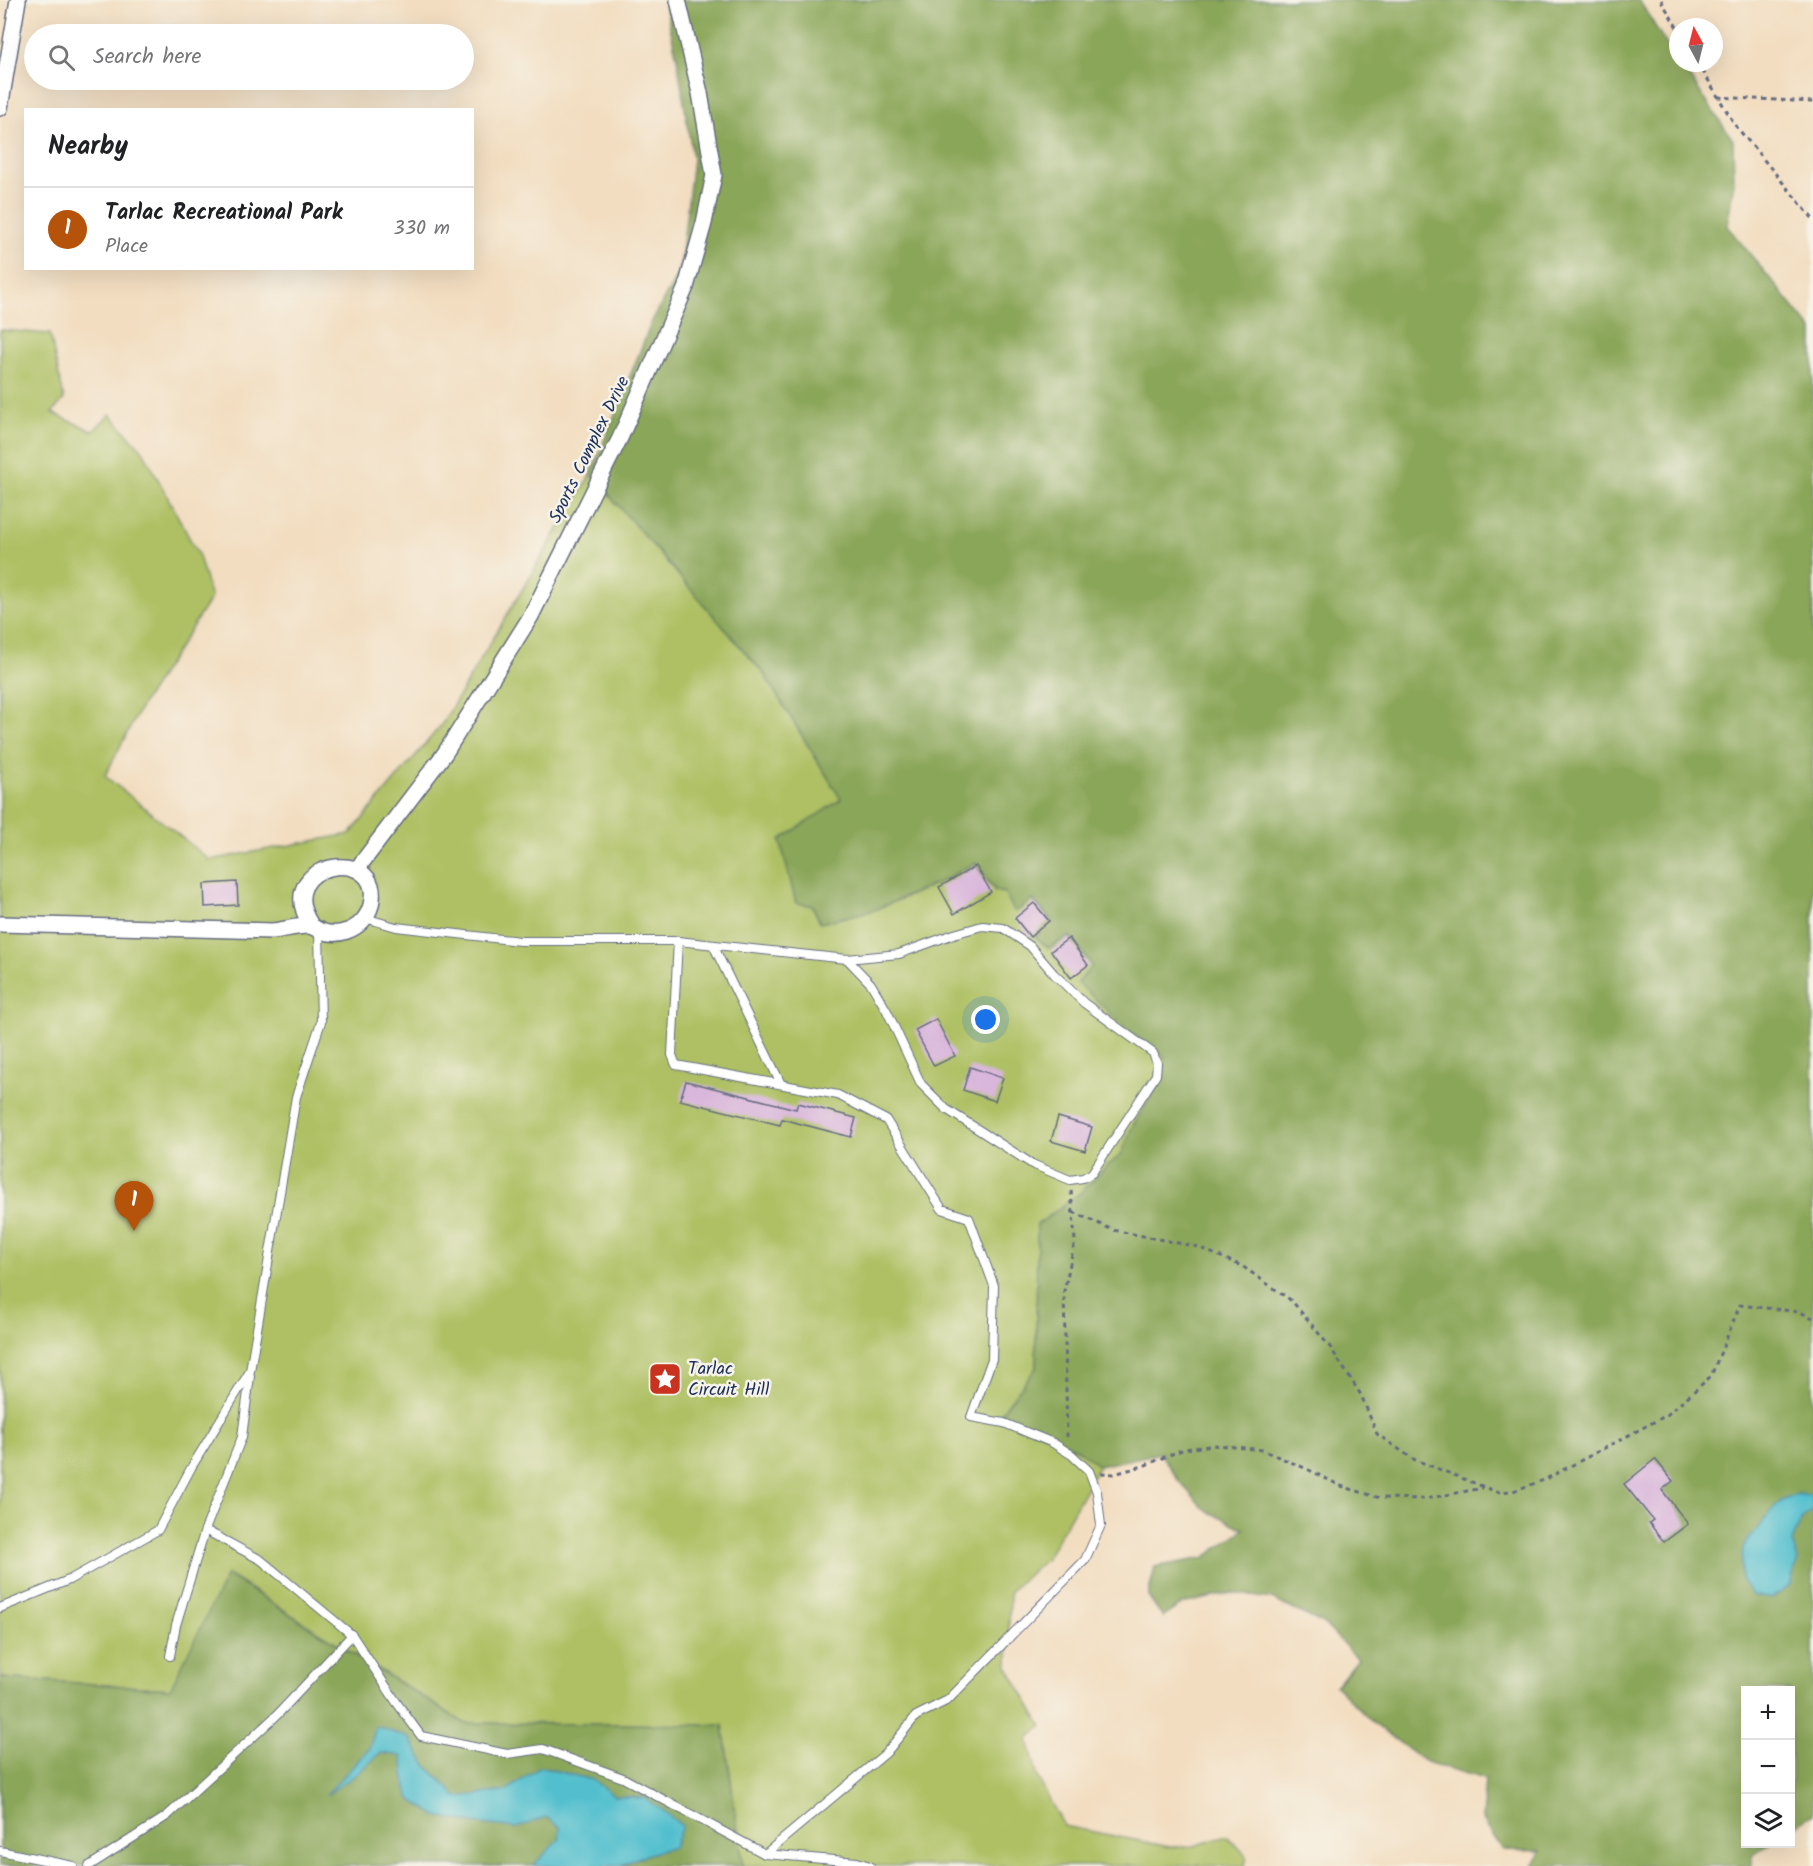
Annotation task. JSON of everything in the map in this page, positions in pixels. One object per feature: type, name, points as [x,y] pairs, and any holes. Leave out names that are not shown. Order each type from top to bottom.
[{"type":"street","points":[[0,108],[18,0]]},
{"type":"street","name":"Sports Complex Drive","points":[[357,869],[444,753],[531,616],[620,438],[686,287],[704,223],[714,174],[700,93],[678,0]]},
{"type":"street","points":[[0,924],[272,931],[315,928],[329,933],[339,933],[358,926],[370,910],[372,891],[369,882],[357,869],[335,866],[326,868],[310,879],[304,889],[302,907],[315,928]]},
{"type":"lane","points":[[365,918],[396,927],[520,941],[678,941],[847,959],[899,954],[982,926],[1003,927],[1030,946],[1054,974],[1084,1003],[1153,1053],[1157,1063],[1156,1075],[1092,1173],[1083,1178],[1070,1180],[1032,1164],[946,1109],[921,1084],[877,993],[847,959]]},
{"type":"lane","points":[[170,1656],[176,1625],[205,1530],[242,1437],[250,1371],[296,1097],[321,1022],[315,928]]},
{"type":"lane","points":[[678,941],[672,1055],[676,1065],[838,1095],[886,1120],[942,1209],[969,1218],[994,1286],[992,1359],[971,1417],[1004,1423],[1053,1443],[1072,1455],[1089,1471],[1097,1492],[1101,1525],[1085,1560],[948,1700],[916,1716],[886,1753],[765,1854]]},
{"type":"lane","points":[[713,945],[781,1084]]},
{"type":"lane","points":[[0,1608],[69,1580],[158,1530],[191,1468],[250,1371]]},
{"type":"lane","points":[[205,1530],[261,1560],[352,1635],[421,1736],[507,1754],[543,1749],[623,1778],[765,1854],[857,1862],[870,1866]]},
{"type":"lane","points":[[89,1866],[167,1816],[278,1714],[352,1635]]},
{"type":"lane","points":[[0,1851],[73,1866]]},
{"type":"path","points":[[1660,0],[1671,18]]},
{"type":"path","points":[[1703,72],[1735,126],[1813,219]]},
{"type":"path","points":[[1718,97],[1813,102]]},
{"type":"path","points":[[1070,1180],[1075,1241],[1064,1291],[1067,1443],[1072,1455]]},
{"type":"path","points":[[1072,1212],[1113,1230],[1198,1247],[1242,1266],[1292,1301],[1330,1347],[1361,1395],[1377,1434],[1413,1459],[1497,1492],[1513,1491],[1544,1480],[1667,1415],[1711,1376],[1740,1305],[1800,1312],[1813,1318]]},
{"type":"path","points":[[1089,1471],[1114,1474],[1143,1466],[1184,1449],[1218,1445],[1262,1450],[1341,1486],[1380,1498],[1425,1499],[1486,1487]]},
{"type":"green space","points":[[664,0],[1639,0],[1669,48],[1669,72],[1686,72],[1733,140],[1734,183],[1727,226],[1813,331],[1813,1814],[1795,1826],[1795,1686],[1741,1686],[1741,1848],[1763,1848],[1753,1854],[1752,1866],[1533,1866],[1541,1851],[1503,1850],[1482,1819],[1485,1779],[1426,1762],[1374,1724],[1336,1686],[1358,1659],[1324,1624],[1272,1599],[1231,1593],[1182,1604],[1163,1617],[1148,1596],[1155,1567],[1204,1558],[1244,1529],[1205,1510],[1179,1481],[1160,1453],[1099,1466],[1077,1449],[1000,1414],[1036,1368],[1037,1225],[1080,1193],[1122,1154],[1131,1129],[1158,1086],[1164,1057],[1126,1028],[1078,983],[1092,966],[1070,936],[1049,948],[1035,937],[1052,921],[1033,900],[1014,911],[1005,893],[996,891],[975,863],[940,882],[874,910],[820,923],[813,906],[796,903],[780,840],[841,799],[764,674],[591,474],[652,321],[680,269],[693,159],[677,58]]},
{"type":"green space","points":[[0,330],[50,334],[64,399],[52,413],[93,431],[110,414],[143,451],[199,556],[211,598],[143,703],[105,776],[210,860],[350,834],[442,724],[591,474],[764,674],[842,800],[780,840],[820,922],[860,913],[900,900],[975,863],[995,891],[1005,893],[1018,910],[1032,900],[1052,922],[1036,936],[1049,948],[1069,936],[1093,966],[1078,983],[1165,1057],[1158,1086],[1131,1129],[1122,1154],[1080,1193],[1037,1225],[1036,1369],[1001,1414],[1077,1449],[1099,1466],[1046,1559],[1010,1591],[1008,1668],[1042,1726],[1028,1739],[1038,1778],[1064,1826],[1170,1847],[1193,1846],[1227,1836],[1247,1856],[1245,1866],[743,1866],[723,1725],[464,1723],[228,1575],[171,1689],[0,1678]]},
{"type":"green space","points":[[227,1575],[464,1723],[723,1725],[743,1866],[0,1866],[0,1678],[170,1689]]},
{"type":"water","points":[[1798,1494],[1812,1496],[1813,1510],[1802,1519],[1792,1542],[1798,1560],[1790,1585],[1771,1599],[1752,1595],[1741,1579],[1743,1547],[1783,1499]]},
{"type":"water","points":[[376,1726],[409,1738],[425,1764],[457,1797],[506,1791],[540,1767],[593,1780],[615,1796],[644,1798],[682,1826],[674,1847],[642,1856],[620,1866],[533,1866],[559,1839],[560,1827],[546,1817],[517,1828],[437,1816],[410,1799],[402,1756],[381,1753],[354,1776],[326,1795],[369,1749]]},
{"type":"building","points":[[976,866],[991,892],[954,914],[939,887]]},
{"type":"building","points":[[237,882],[238,905],[205,907],[204,884]]},
{"type":"building","points":[[1034,903],[1049,921],[1030,937],[1015,918]]},
{"type":"building","points":[[1069,938],[1088,965],[1071,978],[1051,951]]},
{"type":"building","points":[[936,1019],[955,1056],[934,1066],[915,1030]]},
{"type":"building","points":[[970,1067],[1003,1078],[995,1101],[963,1090]]},
{"type":"building","points":[[686,1081],[796,1109],[798,1103],[856,1118],[851,1137],[782,1119],[780,1125],[680,1100]]},
{"type":"building","points":[[1058,1117],[1092,1127],[1085,1151],[1051,1141]]},
{"type":"building","points":[[1655,1459],[1673,1481],[1662,1490],[1688,1524],[1664,1542],[1649,1523],[1653,1520],[1624,1484]]},
{"type":"place","name":"Tarlac Recreational Park","points":[[134,1231]]},
{"type":"place","name":"Tarlac Circuit Hill","points":[[665,1379]]}]
